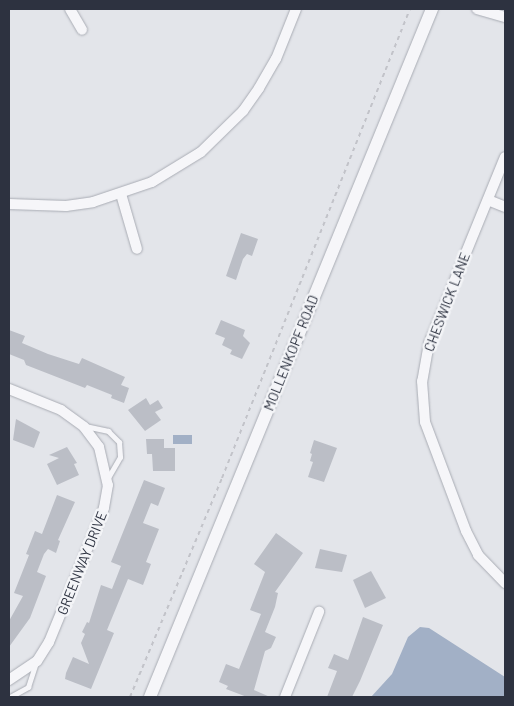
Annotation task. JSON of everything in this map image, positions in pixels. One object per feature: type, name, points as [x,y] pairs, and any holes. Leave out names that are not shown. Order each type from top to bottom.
[{"type":"street","points":[[70,9],[82,30]]},
{"type":"street","points":[[9,204],[66,206],[121,194],[175,169],[201,152],[237,117],[276,59],[296,9]]},
{"type":"street","name":"MOLLENKOPF ROAD","points":[[150,697],[432,9]]},
{"type":"street","points":[[477,9],[505,17]]},
{"type":"street","name":"CHESWICK LANE","points":[[505,157],[429,343],[422,381],[423,403],[435,454],[466,532],[478,555],[505,583]]},
{"type":"street","points":[[121,194],[137,249]]},
{"type":"street","points":[[488,200],[505,207]]},
{"type":"street","name":"GREENWAY DRIVE","points":[[9,389],[61,410],[83,426],[99,448],[108,478],[104,508],[49,642],[37,661],[9,680]]},
{"type":"street","points":[[285,697],[319,612]]},
{"type":"lane","points":[[83,426],[108,431],[120,442],[120,457],[108,478]]},
{"type":"lane","points":[[10,697],[28,687],[37,661]]},
{"type":"path","points":[[130,697],[222,478],[410,9]]},
{"type":"water","points":[[173,435],[192,435],[192,444],[173,444]]},
{"type":"water","points":[[420,627],[429,628],[505,677],[505,697],[371,697],[392,674],[408,637]]},
{"type":"building","points":[[241,233],[258,239],[252,256],[247,254],[243,259],[236,280],[226,276]]},
{"type":"building","points":[[221,320],[245,330],[243,336],[250,343],[242,359],[230,354],[232,350],[222,345],[225,338],[215,334]]},
{"type":"building","points":[[9,330],[25,336],[22,343],[48,354],[79,364],[82,358],[125,377],[121,385],[129,388],[124,403],[111,398],[112,395],[87,385],[85,388],[26,365],[24,360],[9,354]]},
{"type":"building","points":[[146,398],[150,405],[158,400],[163,408],[155,412],[161,420],[145,431],[128,410]]},
{"type":"building","points":[[16,419],[40,432],[34,448],[13,440]]},
{"type":"building","points":[[146,439],[164,439],[164,448],[175,448],[175,471],[153,471],[152,454],[147,454]]},
{"type":"building","points":[[314,440],[337,448],[324,482],[308,477],[313,462],[310,461],[312,454],[310,453]]},
{"type":"building","points":[[67,447],[77,463],[74,464],[79,475],[57,485],[47,464],[59,458],[49,455]]},
{"type":"building","points":[[144,480],[165,488],[158,506],[151,503],[143,523],[159,529],[146,562],[151,564],[143,585],[128,579],[107,630],[114,633],[91,689],[65,679],[66,673],[73,657],[89,664],[81,643],[85,634],[82,632],[87,622],[89,623],[101,585],[112,589],[121,566],[111,562]]},
{"type":"building","points":[[57,495],[75,502],[58,540],[60,541],[56,553],[48,549],[37,572],[46,576],[30,618],[9,647],[9,621],[23,596],[14,593],[29,555],[26,554],[35,531],[42,534]]},
{"type":"building","points":[[276,533],[303,553],[275,592],[278,593],[275,607],[265,632],[276,637],[271,648],[265,651],[254,690],[270,697],[247,697],[226,689],[228,686],[219,682],[226,664],[239,669],[261,614],[250,610],[265,572],[254,564]]},
{"type":"building","points":[[320,549],[347,555],[342,572],[315,568]]},
{"type":"building","points":[[371,571],[386,598],[365,608],[353,580]]},
{"type":"building","points":[[363,617],[383,625],[360,681],[352,697],[327,697],[337,671],[328,668],[334,654],[348,660]]}]
